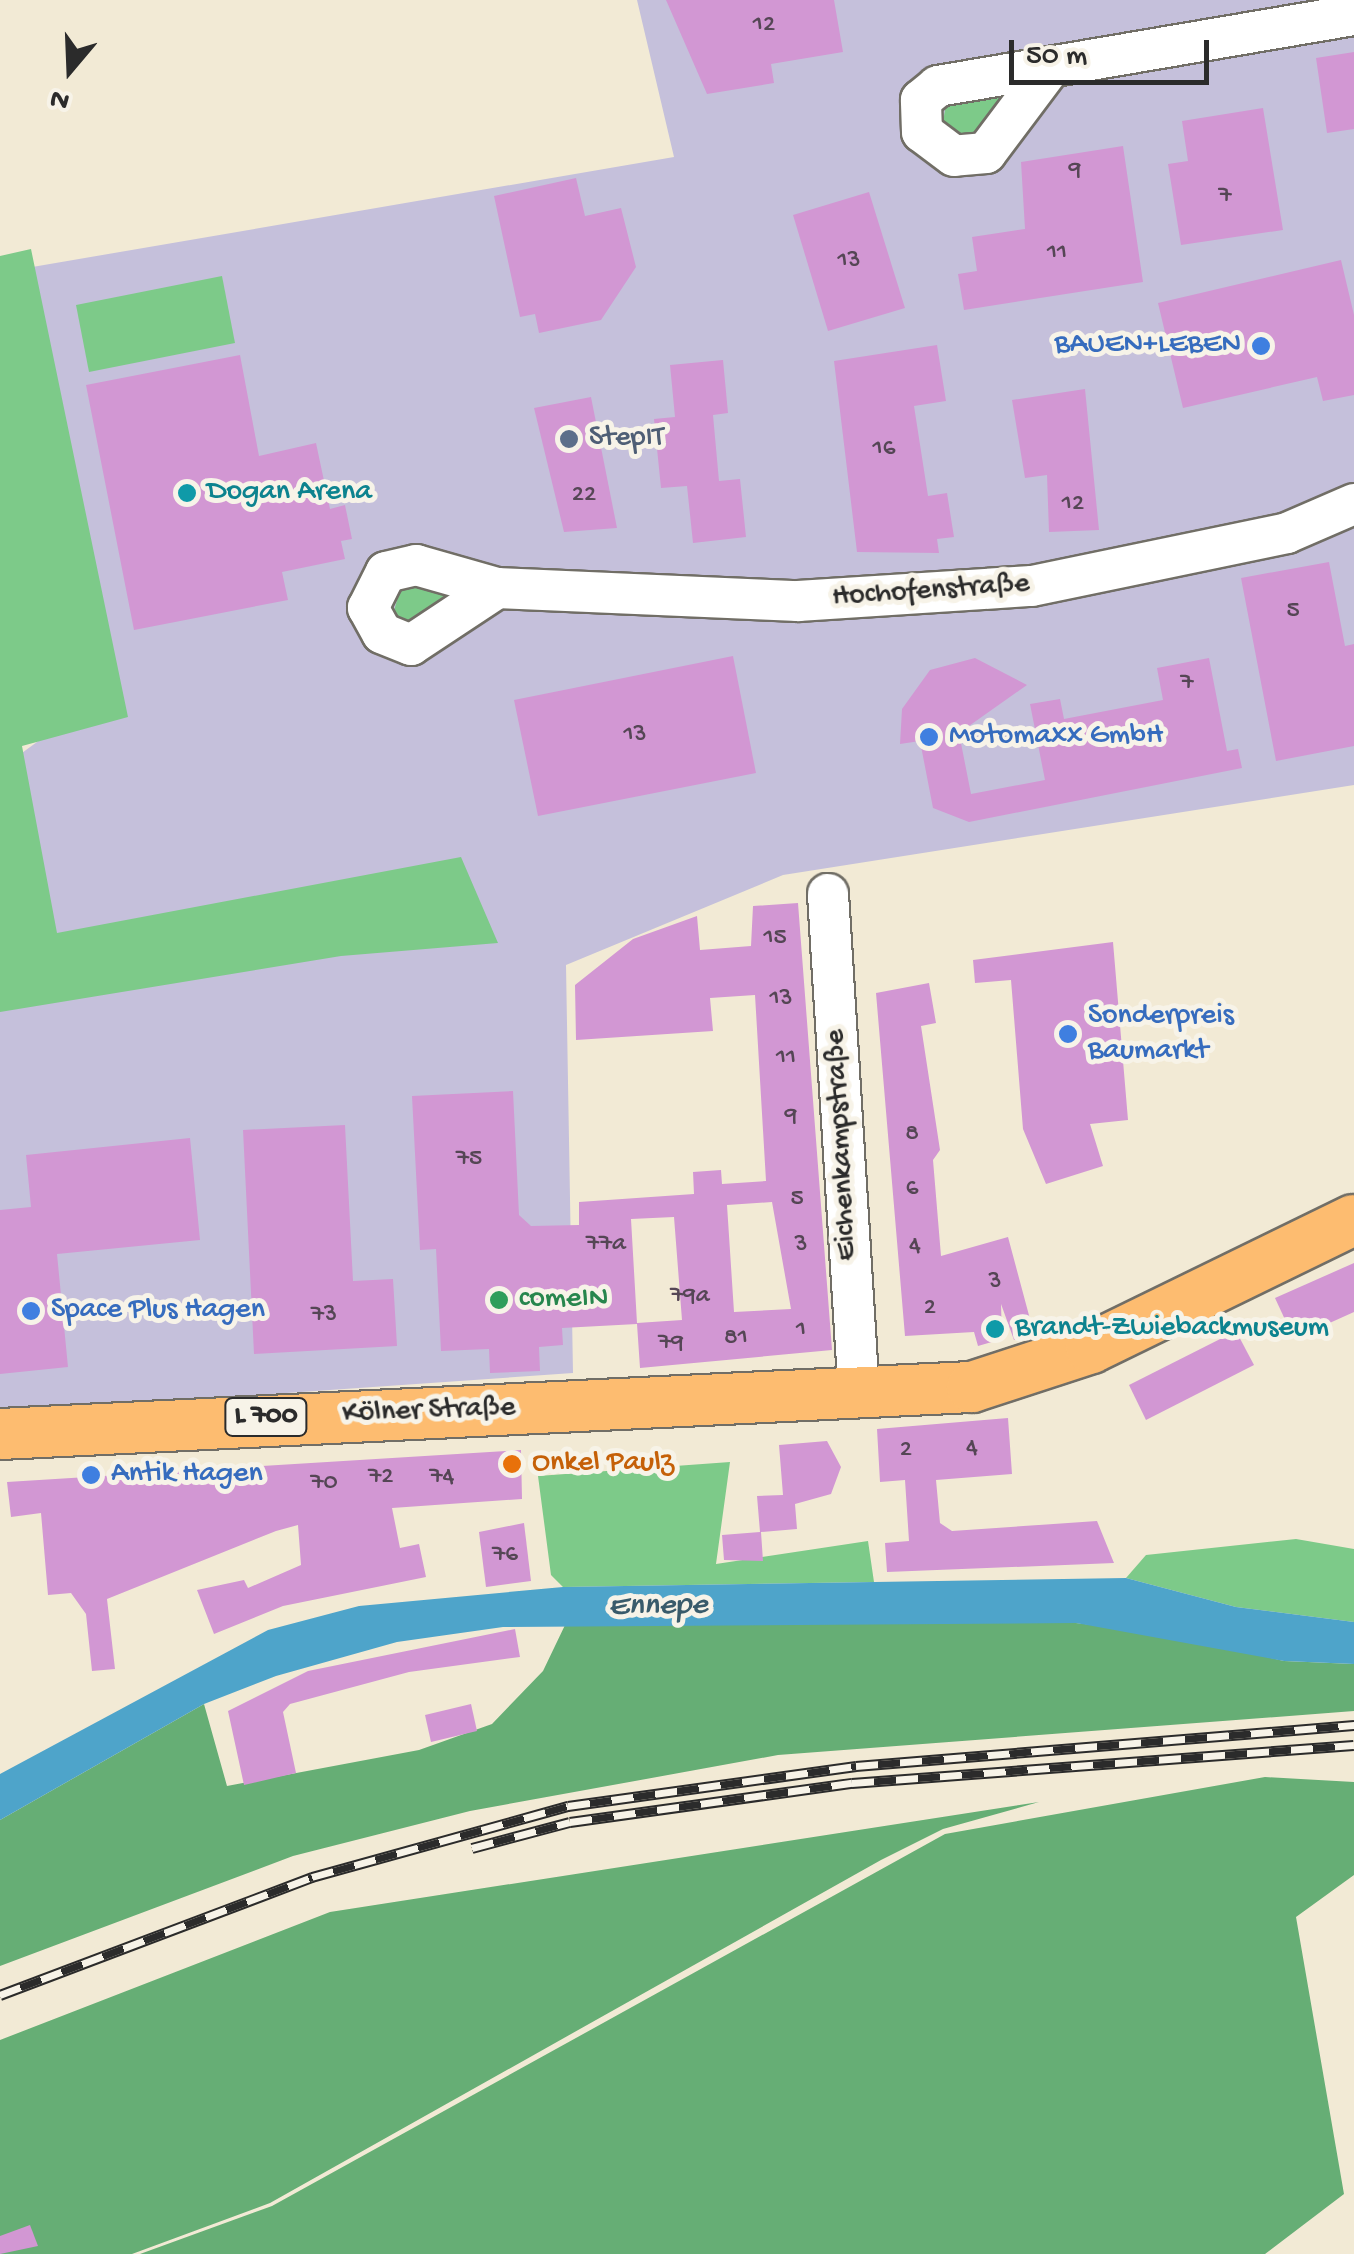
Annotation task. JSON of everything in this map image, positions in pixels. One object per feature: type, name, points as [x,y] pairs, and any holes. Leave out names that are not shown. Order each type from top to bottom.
[{"type":"main road","name":"L 700","points":[[859,1395],[1031,1374],[1354,1220]]},
{"type":"main road","name":"Kölner Straße","points":[[0,1434],[859,1395]]},
{"type":"street","points":[[1046,73],[1354,14]]},
{"type":"street","name":"Hochofenstraße","points":[[497,588],[798,601],[1032,586],[1286,533],[1354,504]]},
{"type":"street","name":"Eichenkampstraße","points":[[828,894],[859,1395]]},
{"type":"shaded area","points":[[637,0],[1354,0],[1354,785],[783,875],[566,965],[573,1373],[0,1413],[0,769],[115,685],[9,271],[674,157]]},
{"type":"green space","points":[[1009,93],[971,141],[942,128],[946,104]]},
{"type":"green space","points":[[31,249],[128,717],[22,746],[57,933],[461,857],[498,943],[341,956],[0,1012],[0,256]]},
{"type":"green space","points":[[222,276],[235,343],[89,372],[76,305]]},
{"type":"green space","points":[[402,583],[460,587],[423,628],[393,614]]},
{"type":"green space","points":[[730,1462],[716,1564],[868,1541],[874,1582],[563,1587],[551,1575],[538,1476]]},
{"type":"green space","points":[[1296,1539],[1354,1549],[1354,1622],[1236,1607],[1126,1578],[1146,1555]]},
{"type":"green space","points":[[566,1623],[1076,1623],[1161,1633],[1284,1661],[1354,1664],[1354,1711],[778,1755],[470,1811],[293,1856],[0,1966],[0,1820],[204,1704],[227,1786],[419,1750],[492,1724],[543,1671]]},
{"type":"green space","points":[[1265,1777],[1354,1782],[1354,1875],[1296,1917],[1344,2194],[1265,2254],[140,2254],[272,2206],[945,1834]]},
{"type":"green space","points":[[1039,1802],[943,1829],[881,1860],[270,2203],[132,2254],[0,2254],[0,2040],[330,1912]]},
{"type":"water","name":"Ennepe","points":[[1126,1578],[1236,1607],[1354,1622],[1354,1664],[1284,1661],[1076,1623],[503,1627],[397,1642],[276,1676],[204,1704],[0,1820],[0,1774],[268,1630],[359,1606],[563,1587]]},
{"type":"building","points":[[666,0],[834,0],[843,52],[771,64],[774,83],[707,94]]},
{"type":"building","points":[[1354,52],[1354,129],[1327,133],[1316,58]]},
{"type":"building","points":[[1263,108],[1283,230],[1181,245],[1168,164],[1188,161],[1182,121]]},
{"type":"building","points":[[1123,146],[1143,282],[964,310],[958,274],[977,271],[972,237],[1025,229],[1021,162]]},
{"type":"building","points":[[576,178],[585,216],[621,208],[636,267],[601,320],[539,333],[535,314],[520,317],[494,196]]},
{"type":"building","points":[[869,192],[905,308],[828,331],[793,215]]},
{"type":"building","name":"BAUEN+LEBEN","points":[[1341,260],[1354,315],[1354,395],[1323,401],[1317,377],[1183,408],[1158,303]]},
{"type":"building","points":[[937,345],[946,401],[914,406],[928,496],[947,493],[954,537],[937,539],[939,553],[857,552],[834,361]]},
{"type":"building","name":"Dogan Arena","points":[[240,355],[259,456],[316,443],[330,509],[345,505],[352,539],[341,541],[345,559],[282,572],[288,600],[134,630],[86,385]]},
{"type":"building","points":[[723,360],[728,413],[713,415],[719,481],[740,479],[746,537],[693,543],[687,486],[661,488],[654,419],[675,417],[670,365]]},
{"type":"building","points":[[1085,389],[1099,530],[1049,532],[1047,475],[1025,478],[1012,400]]},
{"type":"building","points":[[591,397],[617,528],[564,532],[534,408]]},
{"type":"building","points":[[1329,562],[1345,646],[1354,644],[1354,746],[1276,761],[1241,578]]},
{"type":"building","points":[[733,656],[756,773],[538,816],[514,700]]},
{"type":"building","points":[[975,658],[1027,685],[959,733],[971,794],[1045,780],[1030,704],[1060,699],[1064,719],[1163,700],[1157,668],[1209,658],[1227,751],[1238,749],[1242,768],[969,822],[933,808],[920,741],[900,744],[902,709],[930,670]]},
{"type":"building","points":[[798,903],[832,1350],[640,1368],[637,1324],[562,1328],[563,1345],[539,1347],[540,1371],[490,1373],[489,1349],[441,1351],[436,1249],[420,1250],[412,1096],[513,1091],[519,1215],[531,1226],[579,1225],[579,1202],[694,1194],[693,1172],[721,1170],[722,1184],[766,1181],[755,995],[710,998],[713,1031],[576,1040],[575,985],[633,939],[697,916],[700,950],[751,946],[753,906]],"holes":[[[772,1202],[791,1309],[734,1312],[727,1205]],[[674,1217],[682,1320],[637,1323],[631,1219]]]},
{"type":"building","name":"Sonderpreis Baumarkt","points":[[1113,942],[1128,1120],[1090,1124],[1103,1166],[1046,1184],[1023,1129],[1011,980],[975,983],[973,960]]},
{"type":"building","points":[[929,983],[936,1023],[921,1026],[940,1150],[933,1160],[941,1256],[1008,1237],[1034,1334],[1014,1340],[1001,1304],[1002,1339],[978,1346],[974,1332],[905,1336],[876,993]]},
{"type":"building","points":[[345,1125],[353,1281],[393,1279],[397,1346],[254,1354],[243,1130]]},
{"type":"building","points":[[190,1138],[200,1240],[57,1254],[68,1367],[0,1374],[0,1210],[31,1207],[26,1155]]},
{"type":"building","points":[[1354,1263],[1354,1312],[1294,1339],[1275,1298]]},
{"type":"building","points":[[1236,1331],[1254,1365],[1146,1420],[1129,1385]]},
{"type":"building","points":[[1008,1418],[1012,1474],[936,1480],[940,1523],[952,1531],[1097,1521],[1114,1563],[887,1572],[885,1543],[909,1541],[905,1480],[880,1482],[877,1429]]},
{"type":"building","points":[[827,1441],[841,1467],[831,1494],[795,1504],[797,1529],[761,1532],[763,1561],[724,1560],[722,1535],[760,1532],[757,1496],[783,1495],[779,1445]]},
{"type":"building","points":[[521,1450],[522,1499],[392,1508],[400,1548],[419,1544],[426,1577],[283,1606],[214,1634],[197,1590],[244,1580],[248,1588],[301,1565],[298,1525],[276,1531],[107,1599],[115,1669],[92,1671],[86,1614],[71,1593],[48,1595],[41,1513],[11,1517],[7,1482]]},
{"type":"building","points":[[524,1523],[531,1581],[486,1587],[479,1532]]},
{"type":"building","points":[[515,1629],[520,1657],[409,1672],[290,1704],[283,1712],[296,1773],[244,1785],[228,1711],[308,1671]]},
{"type":"building","points":[[471,1704],[477,1731],[431,1742],[425,1715]]},
{"type":"building","points":[[30,2225],[38,2246],[0,2254],[0,2236]]},
{"type":"railway","points":[[0,1995],[312,1877],[568,1806],[856,1766],[1354,1725]]},
{"type":"railway","points":[[472,1848],[570,1822],[852,1783],[1354,1745]]},
{"type":"place","name":"BAUEN+LEBEN","points":[[1261,346]]},
{"type":"place","name":"StepIT","points":[[569,439]]},
{"type":"place","name":"Dogan Arena","points":[[187,493]]},
{"type":"place","name":"Motomaxx GmbH","points":[[929,737]]},
{"type":"place","name":"Sonderpreis Baumarkt","points":[[1068,1034]]},
{"type":"place","name":"comeIN","points":[[499,1300]]},
{"type":"place","name":"Space Plus Hagen","points":[[31,1311]]},
{"type":"place","name":"Brandt-Zwiebackmuseum","points":[[995,1329]]},
{"type":"place","name":"Onkel Paulz","points":[[512,1464]]},
{"type":"place","name":"Antik Hagen","points":[[91,1475]]}]
